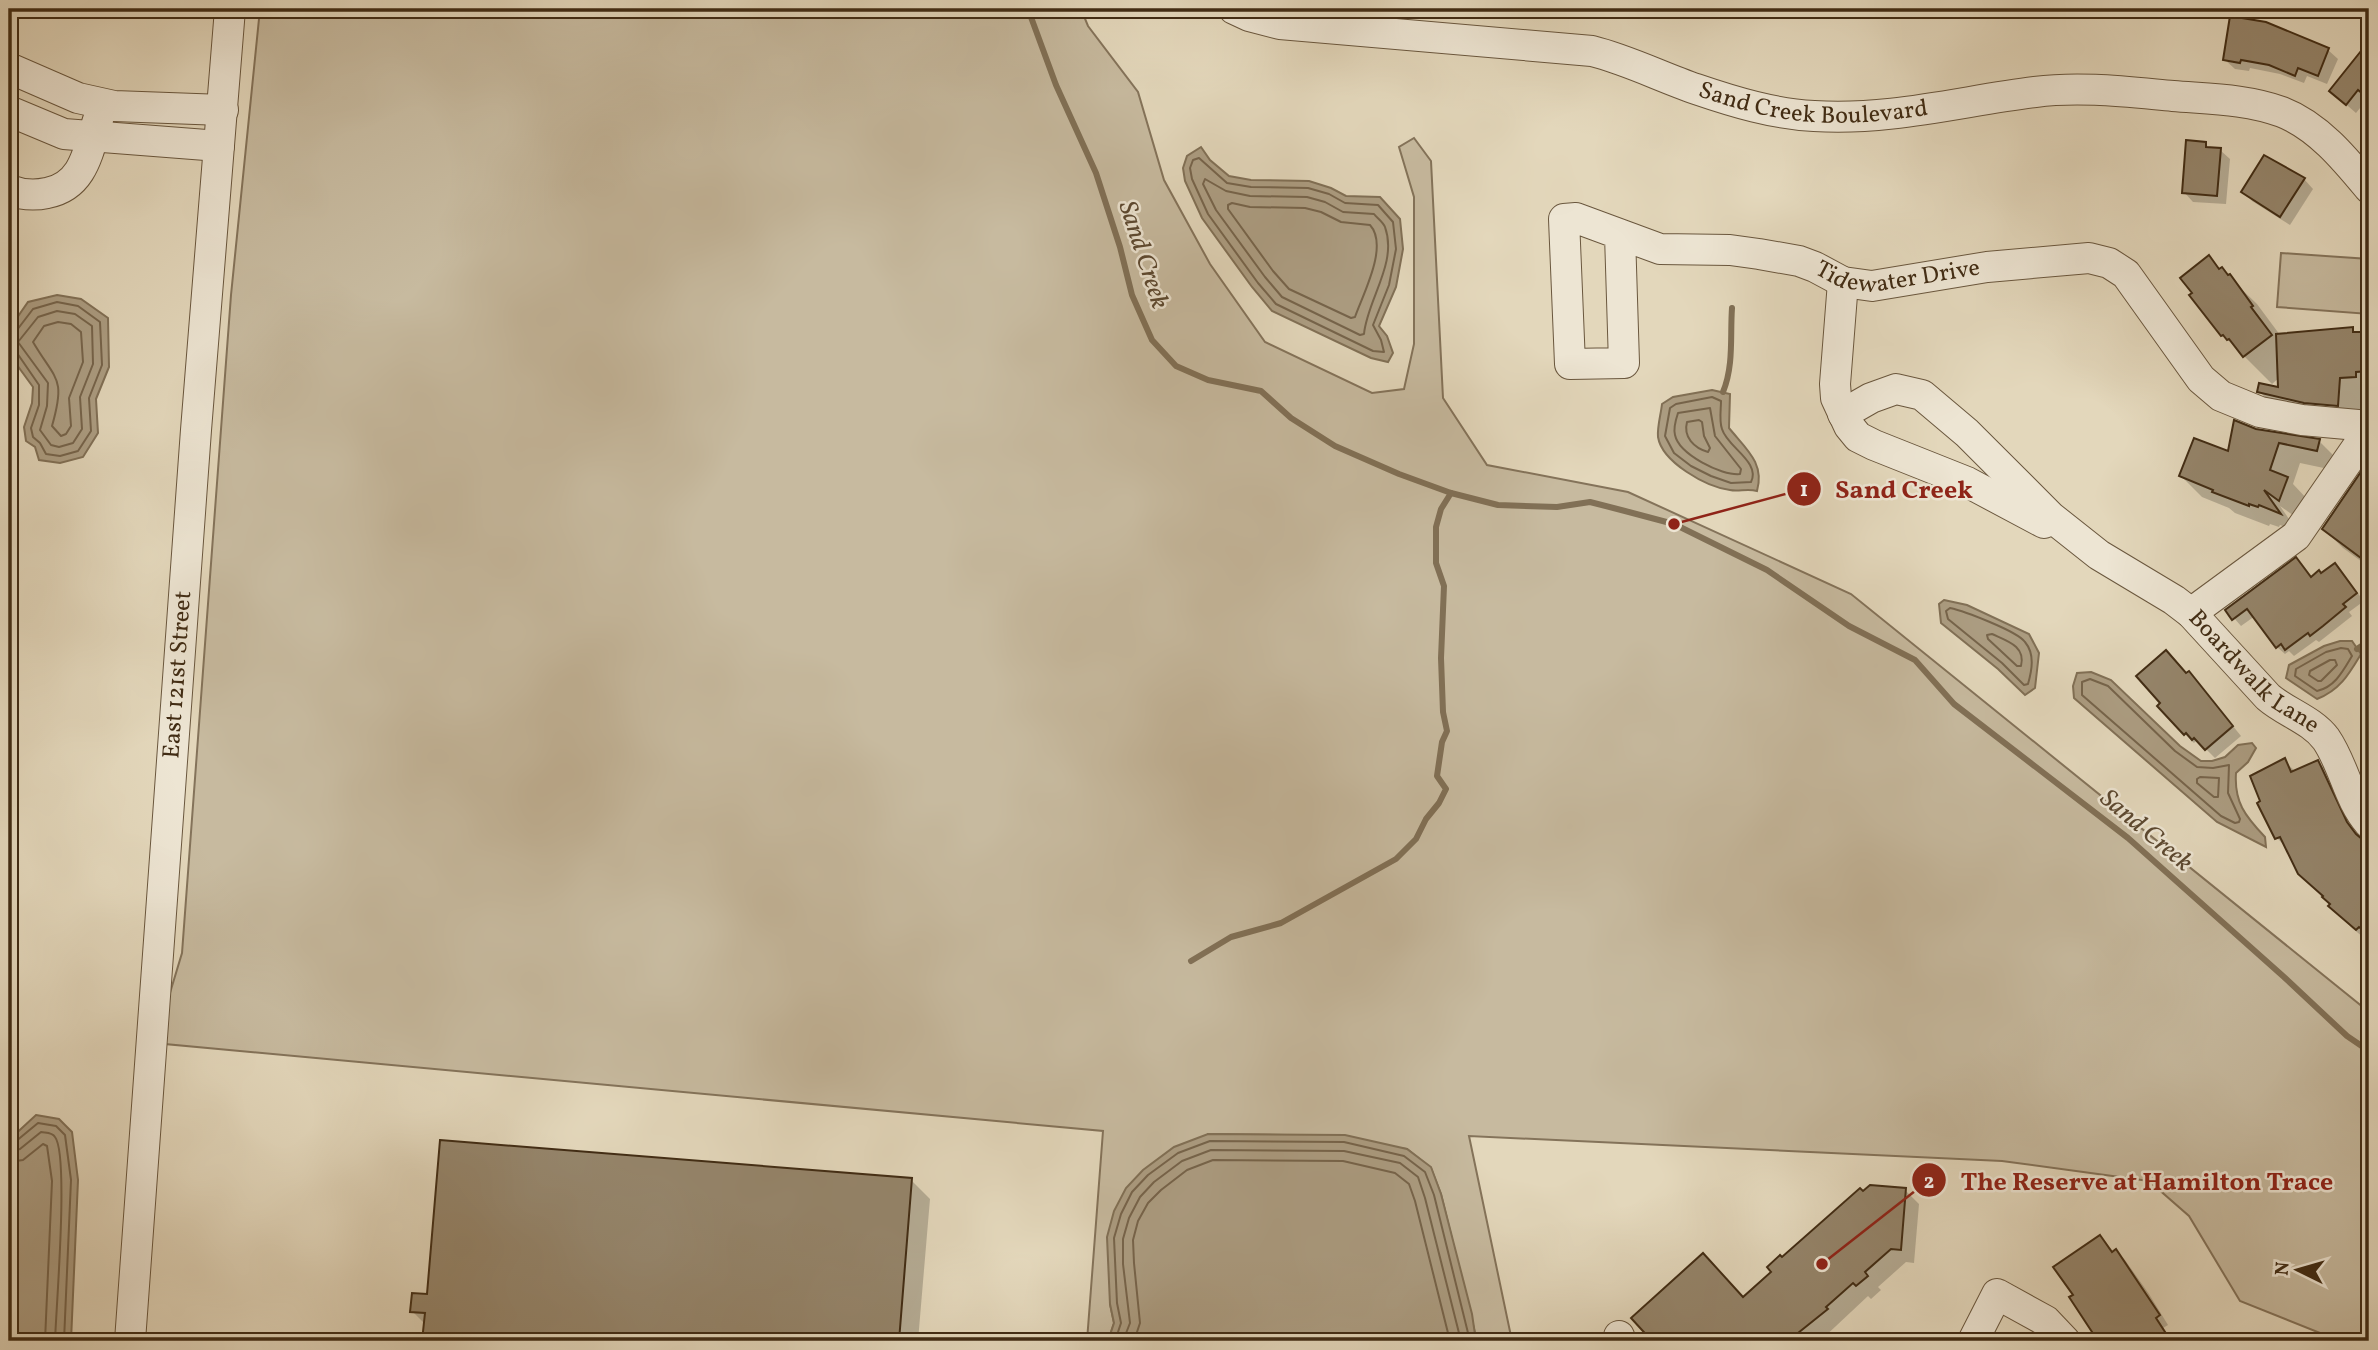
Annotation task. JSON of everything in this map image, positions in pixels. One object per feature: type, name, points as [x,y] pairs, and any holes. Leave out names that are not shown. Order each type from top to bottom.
[{"type":"street","name":"East 121st Street","points":[[130,1341],[195,443],[230,9]]},
{"type":"street","name":"Sand Creek Boulevard","points":[[1234,9],[1280,24],[1366,20],[1592,51],[1614,56],[1709,93],[1772,112],[1815,116],[1899,113],[2038,91],[2136,93],[2245,102],[2283,113],[2311,129],[2344,158],[2369,188]]},
{"type":"street","points":[[9,68],[78,98],[114,106],[223,110]]},
{"type":"street","points":[[9,190],[38,195],[60,191],[72,182],[82,171],[103,103]]},
{"type":"street","points":[[9,111],[64,134],[219,146]]},
{"type":"street","name":"Tidewater Drive","points":[[1620,236],[1624,363],[1570,364],[1564,219],[1586,220],[1620,236],[1660,249],[1730,250],[1799,261],[1843,282],[1872,286],[2022,263],[2089,258],[2109,263],[2126,274],[2201,379],[2221,396],[2260,412],[2369,428]]},
{"type":"street","name":"Boardwalk Lane","points":[[1843,282],[1836,398],[1857,437],[1967,482],[2174,600],[2191,613],[2268,697],[2318,731],[2326,740],[2359,810],[2369,823]]},
{"type":"street","name":"Boardwalk Lane","points":[[1843,414],[1871,398],[1896,389],[1922,395],[1967,433],[2051,517],[2099,555]]},
{"type":"street","points":[[2191,613],[2297,536],[2369,428]]},
{"type":"street","points":[[1973,1341],[1997,1294],[2046,1321],[2065,1341]]},
{"type":"shaded area","points":[[260,9],[1081,9],[1088,26],[1138,92],[1164,180],[1210,264],[1265,342],[1372,393],[1404,389],[1414,344],[1414,197],[1399,147],[1414,138],[1431,161],[1443,398],[1487,465],[1628,492],[1851,594],[2369,1012],[2369,1341],[2340,1341],[2240,1301],[2189,1216],[2149,1181],[2002,1161],[1469,1136],[1512,1341],[1477,1341],[1441,1194],[1431,1168],[1407,1149],[1284,1135],[1208,1134],[1110,1304],[1114,1323],[1108,1341],[1087,1341],[1103,1131],[165,1044],[163,1016],[182,953],[231,295]]},
{"type":"shaded area","points":[[2281,253],[2369,259],[2369,314],[2277,307]]},
{"type":"water","points":[[1201,147],[1210,160],[1229,176],[1251,180],[1309,181],[1346,196],[1380,197],[1400,219],[1403,249],[1396,287],[1379,326],[1387,336],[1393,353],[1388,362],[1371,358],[1272,311],[1202,218],[1185,181],[1183,168],[1187,156]]},
{"type":"water","points":[[57,295],[81,299],[108,318],[109,367],[96,399],[98,433],[83,457],[60,463],[39,460],[35,447],[26,441],[24,427],[32,403],[33,387],[9,354],[12,325],[28,302]]},
{"type":"water","points":[[1712,390],[1730,394],[1729,428],[1756,464],[1759,481],[1757,491],[1720,488],[1698,479],[1676,464],[1661,446],[1658,433],[1662,404],[1673,397]]},
{"type":"water","points":[[1944,600],[1967,605],[2029,634],[2039,653],[2035,688],[2025,695],[1998,669],[1941,623],[1939,604]]},
{"type":"water","points":[[2340,641],[2352,641],[2361,654],[2348,675],[2332,691],[2317,699],[2286,678],[2289,665],[2324,646]]},
{"type":"water","points":[[2091,672],[2111,680],[2180,746],[2201,761],[2225,757],[2238,745],[2252,743],[2256,748],[2248,762],[2236,773],[2237,792],[2242,808],[2265,837],[2266,847],[2217,822],[2074,698],[2073,686],[2077,673]]},
{"type":"water","points":[[36,1115],[59,1119],[72,1132],[78,1180],[71,1341],[9,1341],[9,1140]]},
{"type":"water","points":[[1208,1134],[1345,1135],[1407,1149],[1431,1167],[1441,1194],[1472,1314],[1476,1341],[1108,1341],[1114,1323],[1110,1304],[1107,1237],[1114,1211],[1126,1188],[1143,1170],[1174,1147]]},
{"type":"building","points":[[2230,16],[2266,22],[2329,48],[2318,76],[2298,68],[2295,76],[2269,65],[2223,60]]},
{"type":"building","points":[[2369,41],[2369,99],[2358,90],[2346,105],[2329,91]]},
{"type":"building","points":[[2186,140],[2206,142],[2206,147],[2221,148],[2217,196],[2182,193]]},
{"type":"building","points":[[2264,155],[2305,178],[2280,217],[2241,192]]},
{"type":"building","points":[[2209,255],[2219,269],[2222,267],[2230,274],[2272,335],[2243,357],[2229,339],[2221,336],[2189,295],[2192,293],[2180,278]]},
{"type":"building","points":[[2353,327],[2353,332],[2369,332],[2369,371],[2356,372],[2356,377],[2340,378],[2338,406],[2304,403],[2257,392],[2259,383],[2278,387],[2276,334]]},
{"type":"building","points":[[2234,420],[2256,429],[2320,439],[2317,451],[2279,443],[2270,470],[2288,477],[2279,501],[2264,490],[2281,514],[2259,505],[2249,506],[2179,476],[2194,438],[2228,451]]},
{"type":"building","points":[[2369,460],[2369,564],[2322,529]]},
{"type":"building","points":[[2296,557],[2311,577],[2335,563],[2357,593],[2343,604],[2346,607],[2323,626],[2285,650],[2281,644],[2276,648],[2247,609],[2232,620],[2225,610]]},
{"type":"building","points":[[2166,650],[2186,673],[2189,671],[2233,726],[2205,750],[2194,738],[2192,740],[2186,733],[2184,735],[2157,706],[2160,703],[2136,676]]},
{"type":"building","points":[[2285,758],[2291,772],[2318,760],[2347,822],[2362,839],[2369,840],[2369,935],[2359,927],[2356,930],[2328,906],[2330,904],[2323,896],[2298,874],[2280,837],[2275,839],[2257,803],[2260,801],[2250,776]]},
{"type":"building","points":[[440,1140],[912,1178],[899,1341],[422,1341],[425,1313],[410,1312],[412,1293],[427,1294]]},
{"type":"building","points":[[1870,1185],[1906,1188],[1901,1250],[1891,1249],[1865,1272],[1868,1276],[1856,1286],[1853,1283],[1826,1307],[1828,1309],[1788,1341],[1652,1341],[1631,1318],[1703,1253],[1743,1297],[1771,1272],[1767,1267],[1780,1255],[1782,1257],[1860,1188],[1863,1191]]},
{"type":"building","points":[[2100,1235],[2112,1252],[2116,1249],[2160,1315],[2156,1318],[2167,1335],[2158,1341],[2098,1341],[2069,1297],[2073,1295],[2053,1267]]},
{"type":"waterway","name":"Sand Creek","points":[[1028,9],[1056,85],[1096,173],[1132,295],[1152,340],[1176,366],[1208,380],[1261,391],[1291,418],[1335,446],[1451,493],[1498,505],[1557,507],[1590,502],[1674,524],[1767,570],[1849,626],[1915,660],[1954,704],[2128,838],[2347,1036],[2369,1051]]},
{"type":"waterway","points":[[1723,392],[1730,361],[1732,308]]},
{"type":"waterway","points":[[1191,961],[1231,937],[1281,923],[1396,859],[1416,839],[1426,819],[1439,803],[1446,789],[1437,776],[1442,742],[1447,731],[1443,712],[1441,658],[1444,586],[1436,563],[1436,527],[1441,509],[1451,493]]},
{"type":"waterway","points":[[2357,649],[2369,641]]},
{"type":"place","name":"Sand Creek","points":[[1674,524]]},
{"type":"place","name":"The Reserve at Hamilton Trace","points":[[1822,1264]]}]
